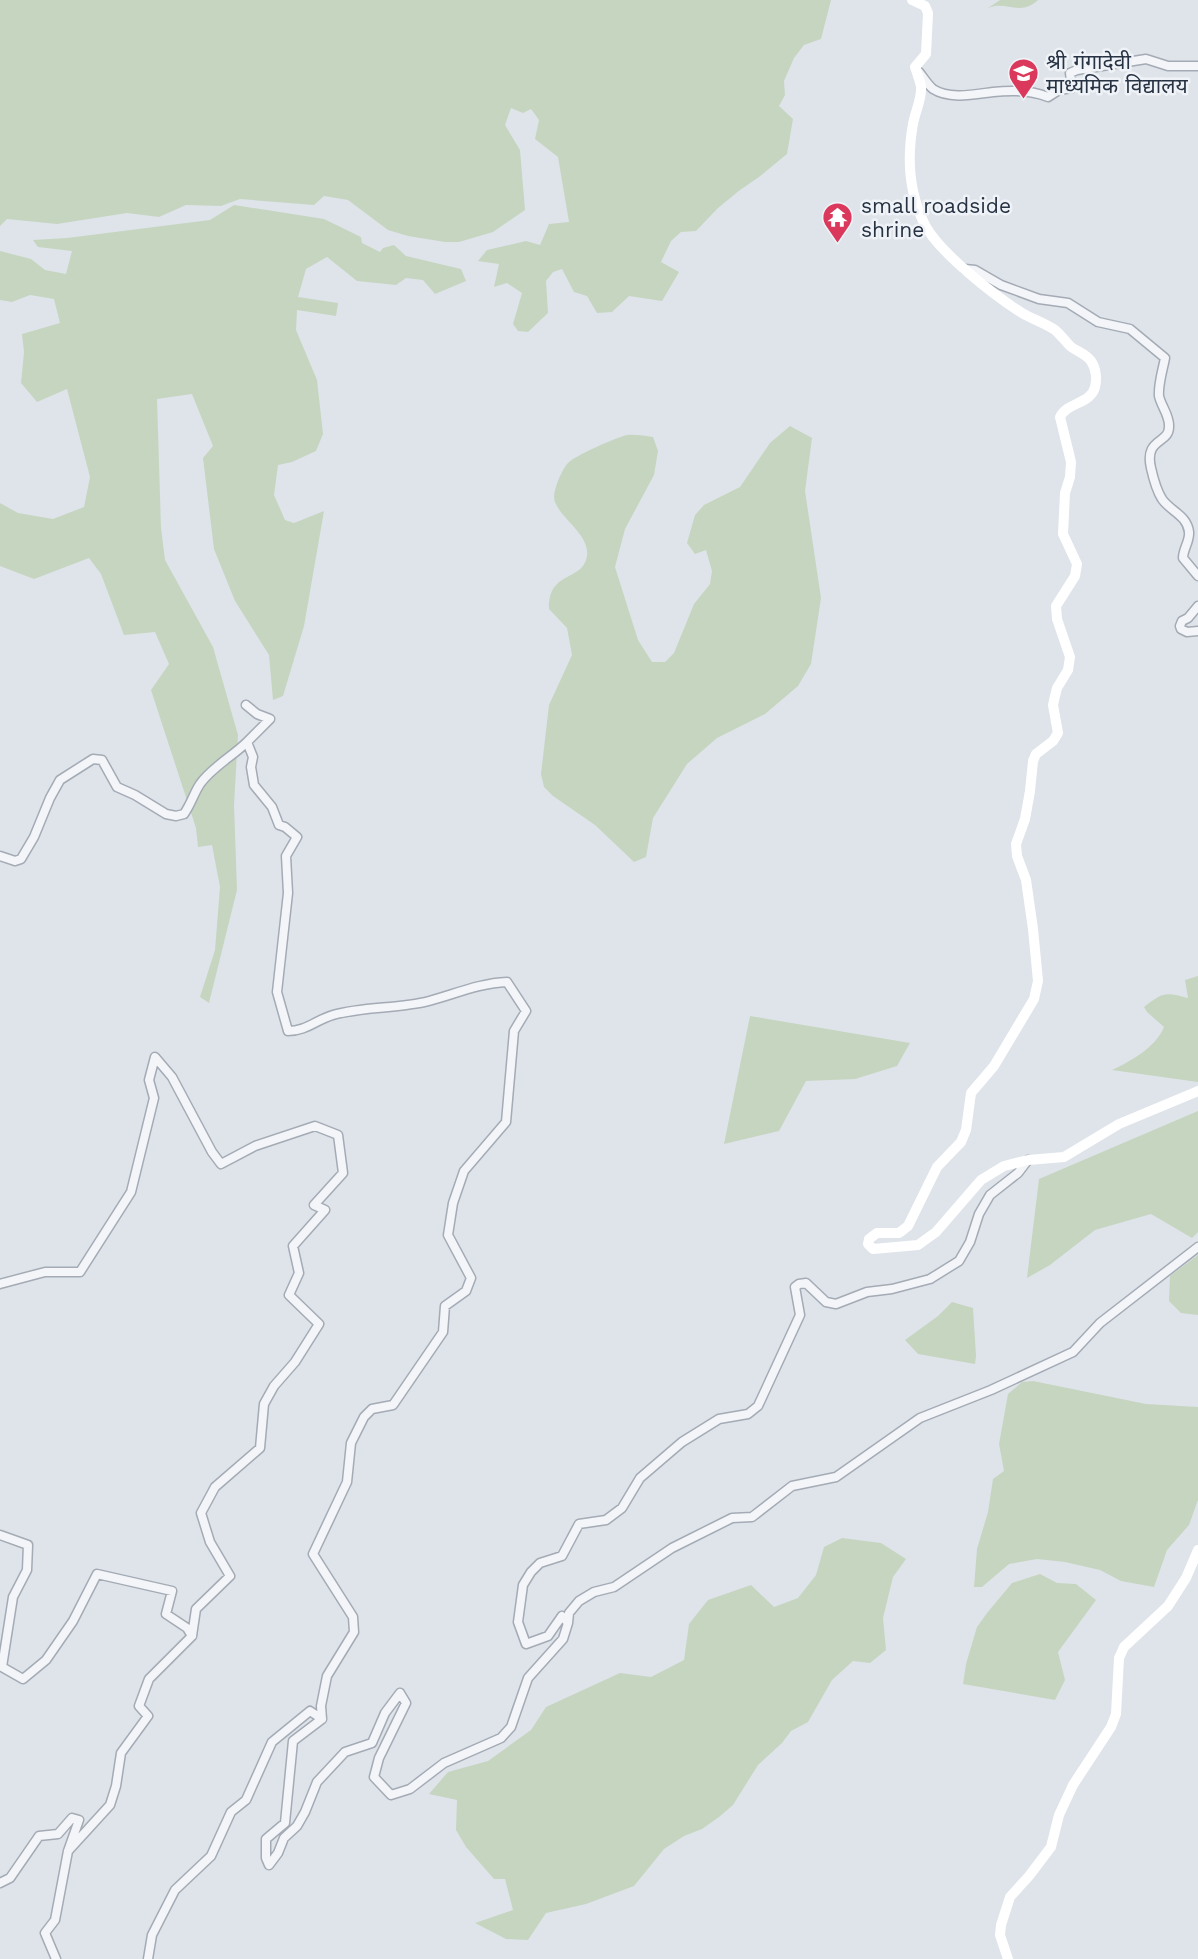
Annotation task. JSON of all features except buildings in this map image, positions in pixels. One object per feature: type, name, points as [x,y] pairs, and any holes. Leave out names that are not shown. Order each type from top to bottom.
[{"type":"main road","points":[[912,0],[925,6],[929,22],[926,54],[915,67],[921,88],[913,126],[911,183],[914,200],[925,225],[931,235],[965,269],[1018,311],[1055,331],[1073,348],[1089,358],[1095,369],[1096,384],[1090,396],[1066,409],[1060,417],[1072,462],[1065,493],[1063,534],[1077,564],[1075,576],[1058,601],[1055,611],[1069,649],[1070,664],[1055,696],[1058,733],[1053,741],[1036,754],[1033,761],[1025,819],[1016,844],[1017,856],[1026,880],[1033,929],[1038,981],[1034,999],[994,1066],[971,1093],[966,1130],[961,1142],[937,1167],[908,1226],[899,1233],[877,1233],[867,1244],[873,1249],[918,1245],[936,1231],[981,1180],[1004,1166],[1028,1160],[1064,1157],[1119,1124],[1198,1091]]},
{"type":"main road","points":[[1008,1959],[1000,1935],[1010,1897],[1051,1847],[1059,1815],[1073,1785],[1111,1727],[1116,1714],[1119,1658],[1124,1647],[1168,1606],[1186,1578],[1198,1550]]},
{"type":"street","points":[[915,67],[933,89],[940,92],[976,95],[1017,90],[1048,97],[1059,90],[1072,88],[1070,73],[1077,70],[1146,59],[1168,66],[1198,66]]},
{"type":"street","points":[[965,269],[975,270],[1001,285],[1039,299],[1068,303],[1098,322],[1130,329],[1165,358],[1159,396],[1170,426],[1167,435],[1151,449],[1149,458],[1162,499],[1179,513],[1187,525],[1189,536],[1183,558],[1198,576]]},
{"type":"street","points":[[1198,606],[1188,618],[1181,621],[1180,626],[1187,632],[1198,631]]},
{"type":"street","points":[[0,856],[15,861],[22,859],[60,780],[93,759],[102,760],[117,787],[166,814],[184,814],[200,784],[270,719],[257,714],[246,705]]},
{"type":"street","points":[[247,742],[253,757],[251,767],[254,785],[272,807],[279,825],[297,837],[286,856],[288,893],[277,992],[288,1031],[299,1031],[331,1015],[427,1002],[489,983],[507,982],[526,1011],[514,1031],[506,1122],[464,1171],[453,1203],[448,1235],[471,1279],[466,1291],[445,1306],[443,1332],[393,1405],[372,1409],[364,1417],[351,1443],[347,1482],[313,1554],[354,1617],[354,1632],[327,1676],[321,1706],[322,1719]]},
{"type":"street","points":[[0,1284],[45,1272],[80,1272],[131,1192],[154,1098],[149,1080],[155,1057],[172,1077],[221,1164],[256,1146],[315,1126],[338,1135],[343,1173],[314,1205],[325,1210],[293,1246],[299,1273],[289,1295],[319,1324],[264,1404],[260,1448],[215,1487],[201,1513],[210,1542],[230,1576],[196,1609],[192,1636],[149,1679],[139,1706],[148,1716],[121,1753],[116,1787],[110,1805],[68,1851]]},
{"type":"street","points":[[568,1623],[562,1616],[548,1636],[526,1644],[518,1622],[523,1586],[531,1572],[540,1563],[562,1556],[579,1524],[606,1520],[622,1507],[640,1478],[682,1442],[719,1419],[748,1414],[758,1406],[800,1315],[795,1287],[806,1283],[826,1302],[836,1304],[867,1292],[892,1289],[930,1279],[958,1261],[970,1242],[979,1214],[990,1195],[1018,1173],[1028,1160]]},
{"type":"street","points":[[322,1719],[293,1741],[285,1823],[267,1839],[268,1865],[278,1853],[284,1838],[297,1826],[317,1782],[345,1752],[372,1743],[385,1713],[400,1693],[406,1703],[379,1758],[374,1777],[391,1795],[410,1788],[444,1763],[501,1738],[511,1727],[528,1678],[563,1639],[569,1613],[579,1601],[594,1592],[614,1587],[672,1548],[732,1518],[752,1517],[792,1486],[836,1477],[920,1418],[991,1390],[1073,1352],[1100,1323],[1198,1247]]},
{"type":"street","points":[[0,1535],[28,1545],[27,1570],[13,1597],[2,1667],[23,1679],[46,1660],[73,1621],[97,1574],[172,1591],[166,1614],[187,1628],[192,1636]]},
{"type":"street","points":[[148,1959],[152,1935],[175,1890],[211,1856],[231,1812],[246,1800],[272,1742],[310,1711],[322,1719]]},
{"type":"street","points":[[0,1883],[10,1878],[39,1836],[58,1834],[72,1818],[79,1820],[68,1851],[55,1920],[46,1933],[56,1959]]},
{"type":"green space","points":[[0,0],[831,0],[821,39],[804,45],[794,58],[784,81],[785,95],[779,106],[793,119],[787,154],[718,208],[696,231],[681,232],[671,241],[661,262],[679,272],[662,301],[629,296],[612,312],[597,313],[587,296],[574,292],[562,269],[553,272],[546,281],[548,313],[528,332],[518,331],[513,324],[522,293],[507,283],[494,287],[499,264],[478,261],[487,250],[526,241],[540,245],[549,224],[569,222],[558,157],[535,139],[539,120],[531,109],[523,113],[511,108],[505,125],[520,150],[525,210],[493,232],[459,242],[408,236],[388,230],[348,200],[324,196],[314,205],[240,199],[221,206],[186,205],[159,217],[127,213],[57,224],[7,219],[0,226]]},
{"type":"green space","points":[[1000,0],[1038,0],[1019,8],[988,8]]},
{"type":"green space","points":[[234,205],[324,219],[361,237],[362,243],[380,252],[383,248],[394,245],[406,256],[461,269],[466,281],[435,294],[423,280],[406,278],[396,285],[357,281],[327,257],[306,269],[298,297],[338,303],[336,316],[297,310],[296,330],[317,380],[323,434],[316,451],[278,465],[274,495],[285,520],[294,523],[324,511],[304,626],[283,696],[273,700],[269,655],[235,601],[214,549],[203,458],[213,446],[192,394],[157,399],[161,528],[165,560],[213,647],[238,735],[234,805],[237,890],[209,1003],[200,997],[215,950],[220,887],[212,845],[198,847],[196,828],[151,690],[169,664],[155,632],[124,635],[101,574],[89,558],[34,579],[0,566],[0,503],[18,513],[53,519],[84,507],[90,477],[67,389],[37,402],[21,383],[24,352],[22,334],[60,323],[54,299],[30,295],[12,302],[0,300],[0,251],[31,259],[45,270],[66,274],[72,251],[38,247],[33,240],[210,220]]},
{"type":"green space","points":[[790,426],[812,438],[805,491],[821,598],[811,664],[798,686],[765,714],[717,738],[687,764],[653,818],[646,857],[634,862],[595,825],[553,796],[544,787],[541,774],[549,705],[572,655],[567,628],[549,609],[550,597],[560,582],[579,570],[587,556],[584,541],[559,509],[554,493],[563,470],[579,456],[627,435],[653,437],[658,451],[654,475],[625,529],[615,567],[638,640],[652,662],[665,662],[674,653],[694,604],[710,584],[712,571],[706,550],[695,554],[687,543],[695,515],[704,505],[740,487],[770,443]]},
{"type":"green space","points":[[1198,976],[1198,1082],[1112,1070],[1149,1047],[1164,1027],[1144,1007],[1164,995],[1188,998],[1185,980]]},
{"type":"green space","points":[[750,1016],[910,1043],[897,1066],[855,1079],[806,1081],[779,1131],[724,1144]]},
{"type":"green space","points":[[1198,1111],[1198,1232],[1192,1238],[1151,1214],[1095,1230],[1050,1265],[1027,1278],[1039,1179]]},
{"type":"green space","points":[[1198,1255],[1198,1315],[1181,1313],[1169,1301],[1170,1276]]},
{"type":"green space","points":[[952,1302],[973,1308],[975,1364],[918,1354],[905,1340]]},
{"type":"green space","points":[[1033,1381],[1146,1404],[1198,1407],[1198,1500],[1189,1525],[1167,1550],[1154,1587],[1121,1581],[1100,1570],[1037,1559],[1009,1564],[982,1587],[974,1587],[977,1549],[988,1512],[993,1479],[1004,1471],[999,1444],[1008,1394],[1022,1382]]},
{"type":"green space","points":[[842,1538],[881,1543],[906,1559],[893,1577],[883,1618],[886,1650],[870,1663],[853,1661],[832,1680],[808,1722],[791,1731],[758,1765],[733,1805],[702,1829],[684,1836],[664,1849],[634,1886],[586,1904],[546,1913],[528,1940],[506,1939],[475,1923],[513,1910],[505,1879],[494,1879],[466,1847],[456,1830],[457,1800],[429,1794],[448,1772],[488,1761],[531,1730],[546,1707],[620,1673],[651,1677],[684,1660],[689,1624],[708,1600],[751,1585],[774,1607],[798,1598],[816,1575],[824,1547]]},
{"type":"green space","points":[[1040,1574],[1057,1583],[1076,1584],[1096,1600],[1058,1652],[1065,1680],[1055,1700],[963,1684],[977,1627],[1012,1583]]},
{"type":"place","name":"श्री गंगादेवी माध्यमिक विद्यालय","points":[[1023,100]]},
{"type":"place","name":"small roadside shrine","points":[[838,244]]}]
